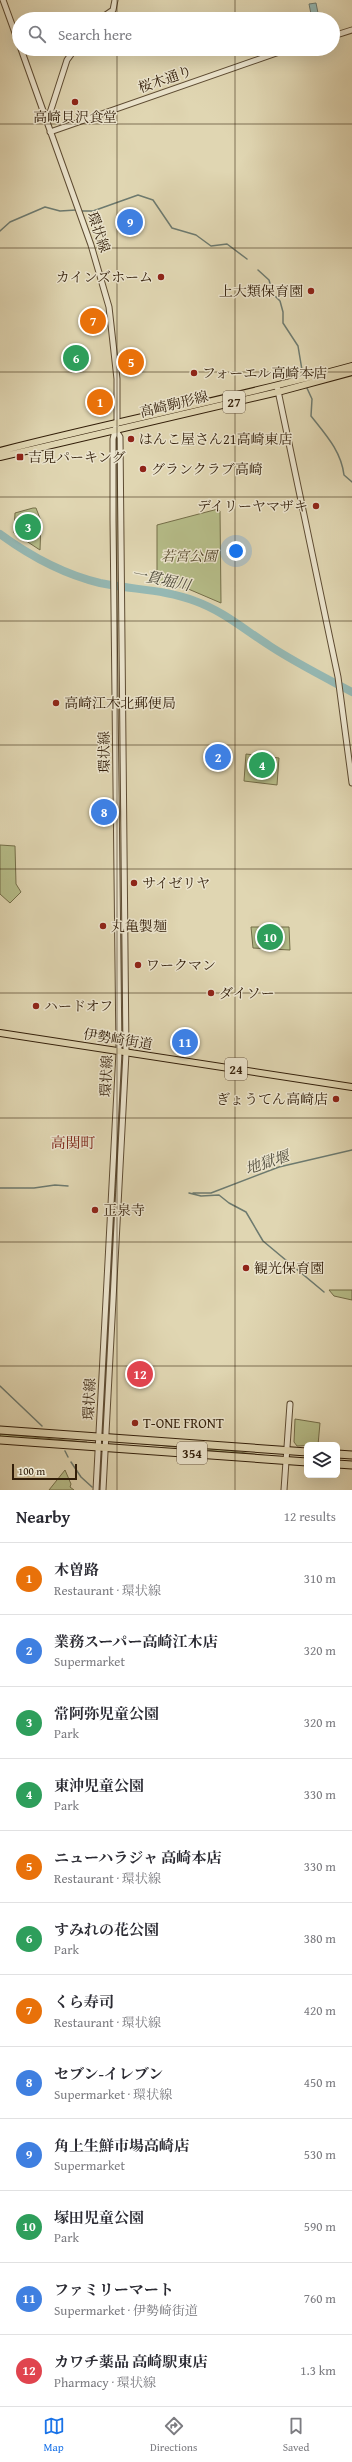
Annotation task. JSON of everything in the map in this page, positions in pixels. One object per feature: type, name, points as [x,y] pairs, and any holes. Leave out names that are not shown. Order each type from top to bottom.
[{"type":"highway","name":"354","points":[[0,1430],[304,1452]]},
{"type":"highway","name":"354","points":[[0,1440],[304,1462]]},
{"type":"highway","points":[[340,1454],[352,1455]]},
{"type":"highway","points":[[340,1464],[352,1465]]},
{"type":"main road","name":"高崎駒形線","points":[[0,457],[116,430],[277,389],[352,366]]},
{"type":"main road","name":"高崎駒形線","points":[[0,451],[117,422],[352,372]]},
{"type":"main road","name":"伊勢崎街道","points":[[0,1033],[352,1087]]},
{"type":"street","points":[[3,0],[12,25]]},
{"type":"street","points":[[110,12],[113,10],[115,0]]},
{"type":"street","points":[[340,34],[352,30]]},
{"type":"street","name":"環状線","points":[[23,56],[93,251],[109,307],[115,351],[116,430],[120,438],[117,580],[119,1052],[102,1437]]},
{"type":"street","points":[[47,122],[67,60],[70,56]]},
{"type":"street","name":"桜木通り","points":[[50,132],[268,56]]},
{"type":"street","points":[[277,389],[338,677],[352,783]]},
{"type":"street","name":"環状線","points":[[96,1490],[102,1437],[126,1053],[117,590]]},
{"type":"street","points":[[284,1490],[290,1404]]},
{"type":"street","name":"環状線","points":[[101,1447],[103,1490]]},
{"type":"green space","points":[[68,351],[83,352],[83,364],[68,364]]},
{"type":"green space","points":[[36,508],[41,521],[40,550],[14,533],[15,513]]},
{"type":"green space","name":"若宮公園","points":[[218,509],[220,511],[221,603],[186,588],[157,584],[157,525]]},
{"type":"green space","points":[[246,754],[279,758],[277,785],[244,781]]},
{"type":"green space","points":[[0,845],[15,846],[16,884],[21,892],[10,903],[0,894]]},
{"type":"green space","points":[[251,927],[289,927],[290,950],[253,948]]},
{"type":"green space","points":[[329,1290],[352,1290],[352,1300],[334,1296]]},
{"type":"green space","points":[[295,1419],[320,1423],[318,1442],[304,1442],[304,1446],[297,1446],[294,1442]]},
{"type":"green space","points":[[0,1434],[87,1442],[87,1444],[0,1437]]},
{"type":"green space","points":[[115,1441],[224,1450],[276,1457]]},
{"type":"green space","points":[[65,1470],[71,1484],[70,1487],[74,1490],[49,1490]]},
{"type":"water","points":[[316,3],[318,12],[311,12],[309,4]]},
{"type":"waterway","points":[[80,211],[93,211],[138,195],[153,200],[172,228],[196,235],[211,246],[227,244],[247,259]]},
{"type":"waterway","points":[[0,231],[10,222],[45,207],[60,211],[76,210]]},
{"type":"waterway","points":[[258,270],[269,280],[273,294],[280,301],[283,312],[283,323],[298,346],[303,376]]},
{"type":"waterway","points":[[306,386],[312,399],[311,416],[332,444],[340,458],[344,475],[352,482]]},
{"type":"waterway","name":"一貫堀川","points":[[0,534],[35,557],[73,575],[100,583],[172,594],[205,605],[224,615],[270,646],[310,670],[352,692]]},
{"type":"waterway","name":"地獄堰","points":[[193,1193],[211,1193],[279,1167],[352,1150]]},
{"type":"waterway","name":"地獄堰","points":[[0,1188],[34,1188],[55,1185],[68,1186]]},
{"type":"waterway","points":[[189,1193],[201,1196],[219,1195],[229,1203],[246,1212],[263,1241],[324,1292]]},
{"type":"waterway","points":[[0,1386],[42,1426]]},
{"type":"waterway","points":[[65,1451],[68,1457]]},
{"type":"waterway","points":[[71,1462],[81,1477],[92,1487]]},
{"type":"place","name":"高崎貝沢食堂","points":[[75,102]]},
{"type":"place","name":"角上生鮮市場高崎店","points":[[130,222]]},
{"type":"place","name":"カインズホーム","points":[[161,277]]},
{"type":"place","name":"上大類保育園","points":[[311,291]]},
{"type":"place","name":"くら寿司","points":[[93,321]]},
{"type":"place","name":"すみれの花公園","points":[[76,358]]},
{"type":"place","name":"ニューハラジャ 高崎本店","points":[[131,362]]},
{"type":"place","name":"フォーエル高崎本店","points":[[194,373]]},
{"type":"place","name":"木曽路","points":[[100,402]]},
{"type":"place","name":"はんこ屋さん21高崎東店","points":[[131,439]]},
{"type":"place","name":"吉見パーキング","points":[[20,457]]},
{"type":"place","name":"グランクラブ高崎","points":[[143,469]]},
{"type":"place","name":"デイリーヤマザキ","points":[[316,506]]},
{"type":"place","name":"常阿弥児童公園","points":[[28,527]]},
{"type":"place","name":"高崎江木北郵便局","points":[[56,703]]},
{"type":"place","name":"業務スーパー高崎江木店","points":[[218,757]]},
{"type":"place","name":"東沖児童公園","points":[[262,765]]},
{"type":"place","name":"セブン-イレブン","points":[[104,812]]},
{"type":"place","name":"サイゼリヤ","points":[[134,883]]},
{"type":"place","name":"丸亀製麺","points":[[103,926]]},
{"type":"place","name":"塚田児童公園","points":[[270,937]]},
{"type":"place","name":"ワークマン","points":[[138,965]]},
{"type":"place","name":"ダイソー","points":[[211,993]]},
{"type":"place","name":"ハードオフ","points":[[36,1006]]},
{"type":"place","name":"ファミリーマート","points":[[185,1042]]},
{"type":"place","name":"ぎょうてん高崎店","points":[[336,1099]]},
{"type":"place","name":"正泉寺","points":[[95,1210]]},
{"type":"place","name":"観光保育園","points":[[246,1268]]},
{"type":"place","name":"カワチ薬品 高崎駅東店","points":[[140,1374]]},
{"type":"place","name":"T-ONE FRONT","points":[[135,1423]]},
{"type":"district","name":"高関町","points":[[73,1142]]}]
